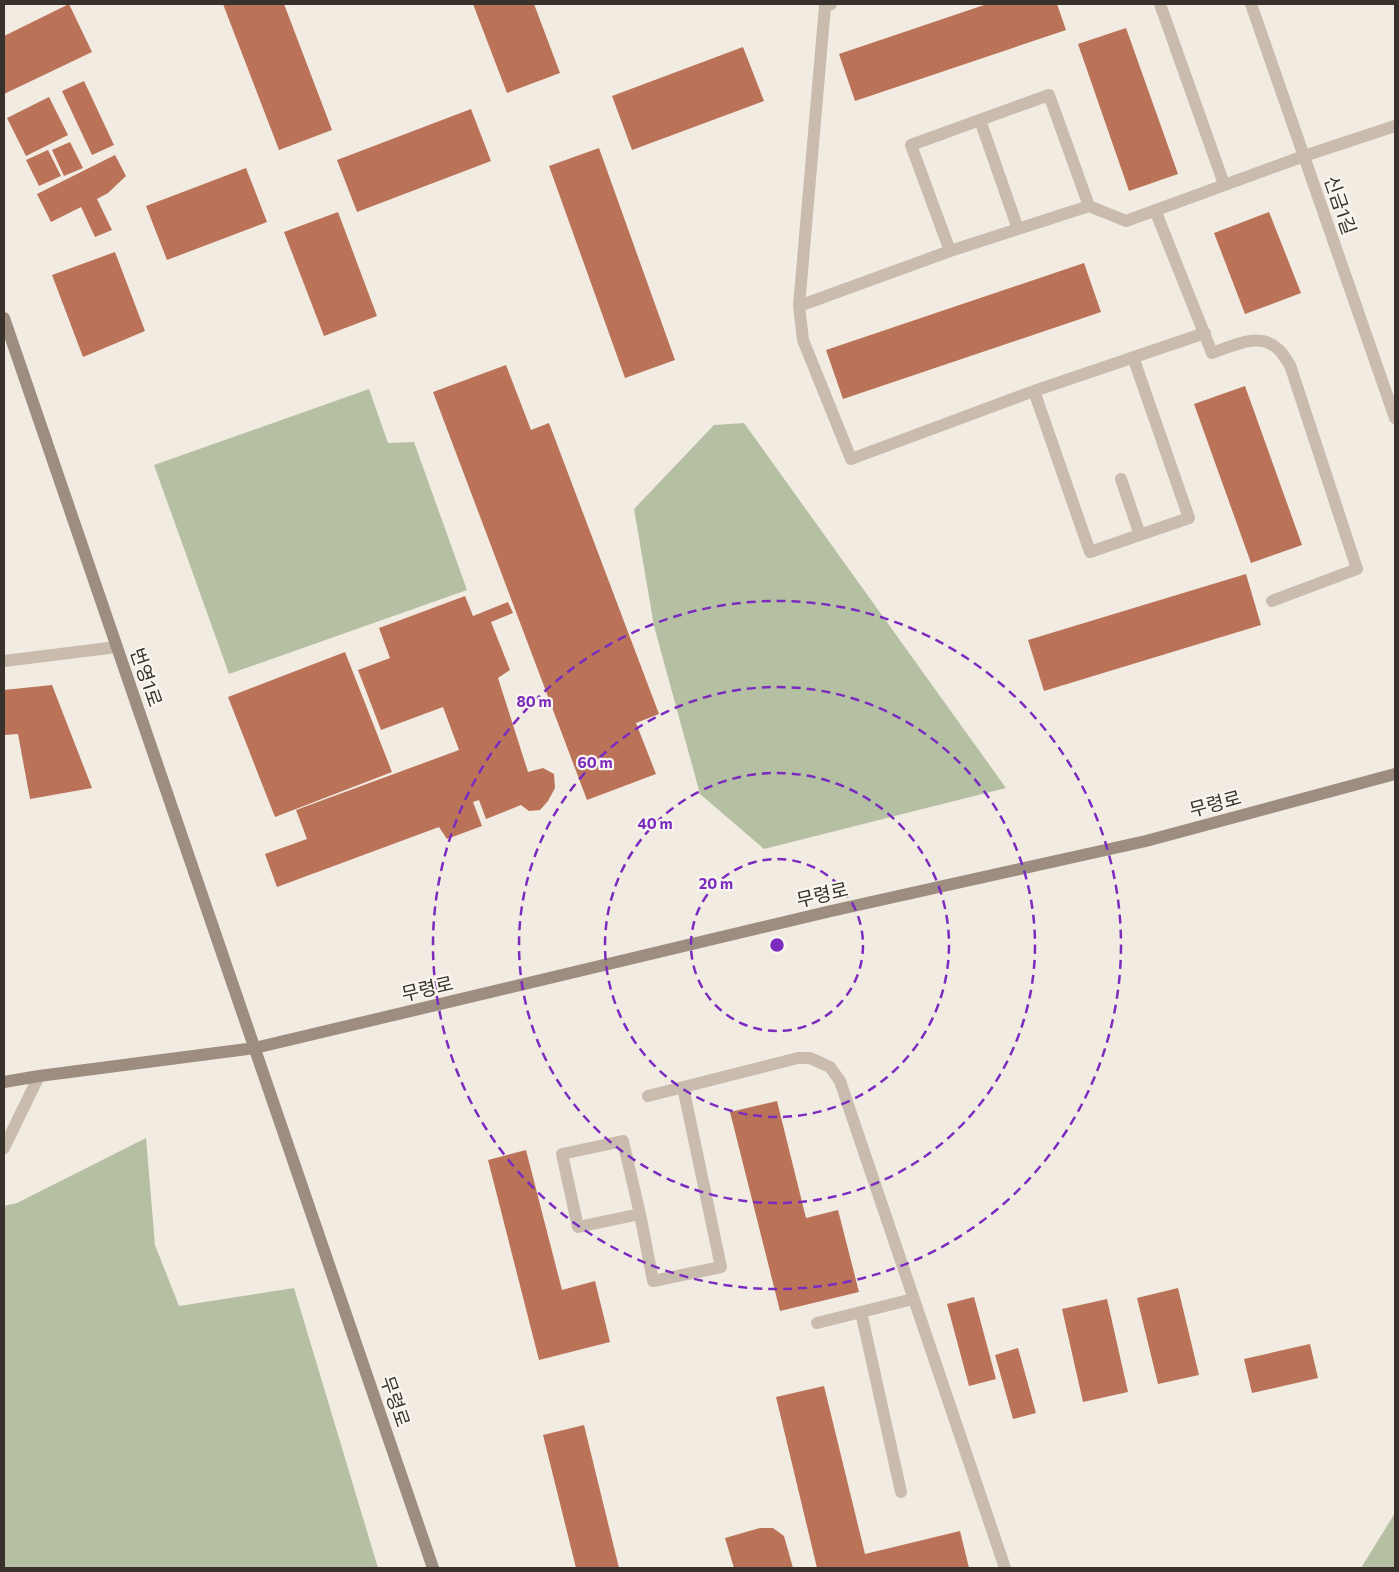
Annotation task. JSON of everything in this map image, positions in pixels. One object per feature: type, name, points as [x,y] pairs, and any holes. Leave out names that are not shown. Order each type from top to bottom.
[{"type":"main road","name":"번영1로","points":[[4,318],[256,1048]]},
{"type":"main road","name":"무령로","points":[[4,1082],[256,1048],[831,911],[1146,841],[1395,774]]},
{"type":"main road","name":"무령로","points":[[256,1048],[433,1568]]},
{"type":"street","points":[[831,4],[825,6],[800,306],[803,340],[851,459],[1034,392],[1204,333]]},
{"type":"street","points":[[1160,4],[1224,184]]},
{"type":"street","name":"신금1길","points":[[1251,4],[1395,418]]},
{"type":"street","points":[[950,251],[911,145],[1049,95],[1089,206]]},
{"type":"street","points":[[980,120],[1018,229]]},
{"type":"street","points":[[800,306],[950,251],[1089,206],[1126,221],[1224,184],[1395,126]]},
{"type":"street","points":[[1156,210],[1212,354],[1249,340],[1261,340],[1278,349],[1290,365],[1357,569],[1272,601]]},
{"type":"street","points":[[1034,392],[1090,552],[1190,518],[1133,357]]},
{"type":"street","points":[[1121,479],[1140,535]]},
{"type":"street","points":[[4,661],[117,647]]},
{"type":"street","points":[[648,1096],[798,1058],[810,1058],[830,1067],[840,1081],[1005,1568]]},
{"type":"street","points":[[4,1148],[39,1076]]},
{"type":"street","points":[[640,1214],[578,1227],[562,1154],[623,1141],[640,1214],[653,1281],[722,1266],[683,1087]]},
{"type":"street","points":[[817,1323],[913,1299]]},
{"type":"street","points":[[861,1312],[901,1492]]},
{"type":"green space","points":[[369,389],[388,443],[414,442],[467,590],[229,674],[154,465]]},
{"type":"green space","points":[[744,423],[1006,788],[764,849],[700,794],[654,626],[634,509],[714,425]]},
{"type":"green space","points":[[146,1138],[155,1245],[179,1306],[294,1288],[378,1568],[4,1568],[4,1206],[17,1203]]},
{"type":"green space","points":[[1395,1513],[1395,1568],[1361,1568]]},
{"type":"building","points":[[69,4],[92,52],[4,94],[4,36]]},
{"type":"building","points":[[223,4],[284,4],[332,130],[279,150]]},
{"type":"building","points":[[473,4],[534,4],[560,73],[507,93]]},
{"type":"building","points":[[987,4],[1057,4],[1066,30],[855,101],[839,54]]},
{"type":"building","points":[[1126,28],[1178,174],[1129,191],[1078,44]]},
{"type":"building","points":[[743,47],[764,101],[632,150],[612,96]]},
{"type":"building","points":[[84,81],[114,145],[92,155],[62,91]]},
{"type":"building","points":[[49,97],[68,135],[26,156],[7,118]]},
{"type":"building","points":[[471,109],[491,161],[357,212],[337,160]]},
{"type":"building","points":[[70,142],[83,168],[64,176],[52,150]]},
{"type":"building","points":[[599,148],[675,360],[625,378],[549,166]]},
{"type":"building","points":[[48,150],[61,176],[39,186],[26,160]]},
{"type":"building","points":[[115,155],[126,176],[108,193],[97,199],[112,230],[95,237],[81,207],[51,222],[37,194]]},
{"type":"building","points":[[246,168],[267,222],[167,260],[146,206]]},
{"type":"building","points":[[338,212],[377,316],[324,336],[284,232]]},
{"type":"building","points":[[1269,212],[1301,293],[1245,314],[1214,233]]},
{"type":"building","points":[[115,252],[145,331],[83,357],[52,275]]},
{"type":"building","points":[[1084,263],[1101,312],[843,399],[826,350]]},
{"type":"building","points":[[506,365],[531,430],[549,423],[659,714],[636,723],[656,774],[587,800],[433,392]]},
{"type":"building","points":[[1245,386],[1302,545],[1251,563],[1194,404]]},
{"type":"building","points":[[1246,574],[1261,625],[1044,691],[1028,640]]},
{"type":"building","points":[[465,596],[473,616],[508,602],[513,613],[491,622],[510,670],[498,678],[528,772],[543,768],[554,774],[555,788],[548,801],[540,810],[529,811],[521,805],[486,819],[479,800],[473,802],[482,826],[447,839],[439,827],[277,887],[265,854],[307,839],[296,810],[459,750],[443,707],[381,730],[358,670],[390,658],[379,628]]},
{"type":"building","points":[[345,652],[392,772],[275,817],[228,697]]},
{"type":"building","points":[[52,685],[92,788],[30,799],[18,734],[4,735],[4,690]]},
{"type":"building","points":[[777,1101],[806,1218],[838,1210],[859,1292],[780,1311],[730,1112]]},
{"type":"building","points":[[526,1150],[562,1290],[595,1281],[610,1342],[539,1360],[488,1160]]},
{"type":"building","points":[[1178,1288],[1199,1375],[1158,1384],[1137,1298]]},
{"type":"building","points":[[974,1297],[996,1379],[969,1386],[947,1304]]},
{"type":"building","points":[[1107,1299],[1128,1392],[1083,1402],[1062,1309]]},
{"type":"building","points":[[1310,1344],[1318,1378],[1252,1393],[1244,1359]]},
{"type":"building","points":[[1018,1348],[1036,1413],[1013,1419],[995,1355]]},
{"type":"building","points":[[824,1386],[865,1554],[960,1531],[969,1568],[817,1568],[776,1397]]},
{"type":"building","points":[[584,1425],[619,1568],[576,1568],[543,1435]]},
{"type":"building","points":[[760,1528],[773,1528],[784,1536],[793,1568],[734,1568],[725,1538]]}]
